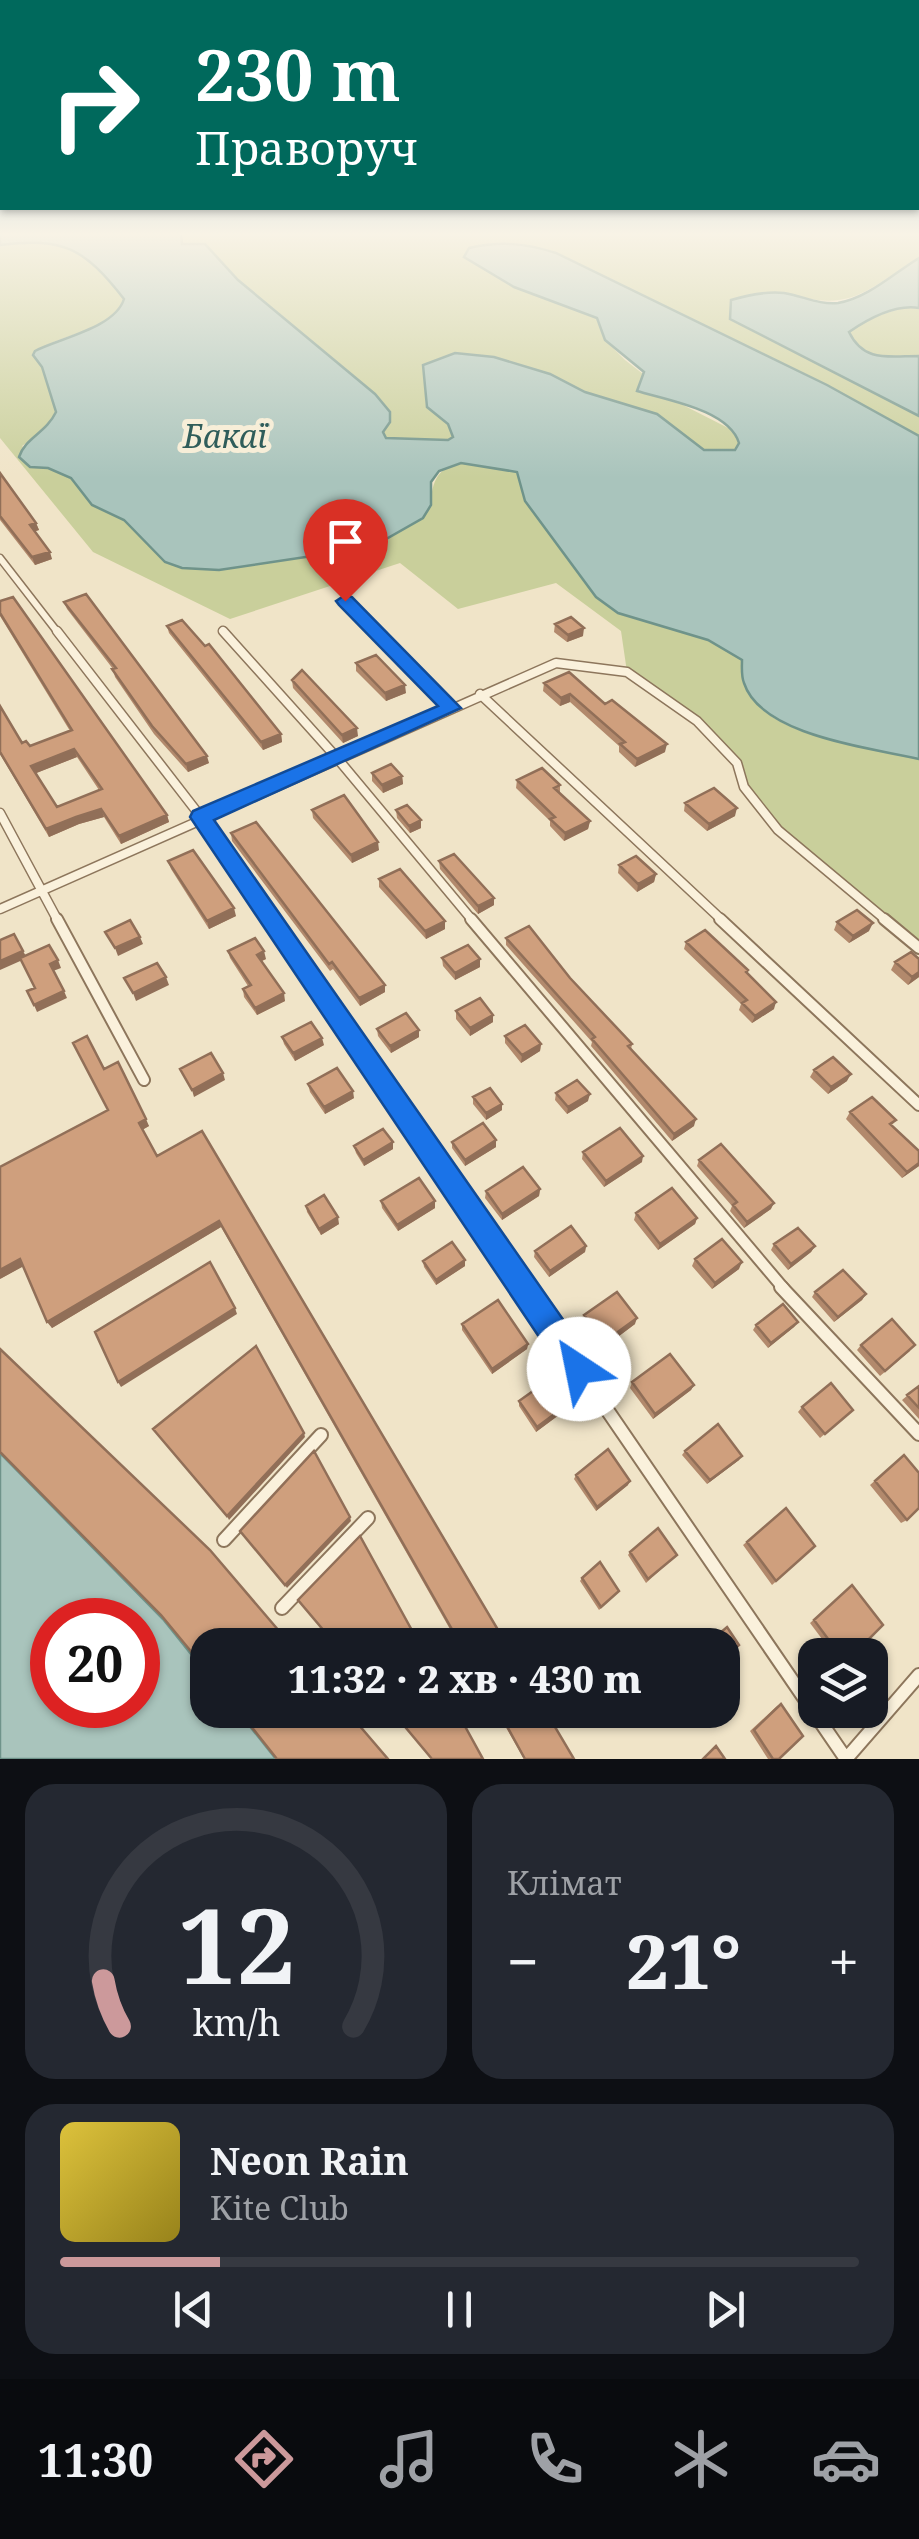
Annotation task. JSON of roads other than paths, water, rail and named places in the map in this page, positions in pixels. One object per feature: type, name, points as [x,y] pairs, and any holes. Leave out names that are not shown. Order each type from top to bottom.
[{"type":"lane","points":[[0,558],[201,817],[846,1759],[919,1675]]},
{"type":"lane","points":[[345,601],[451,708]]},
{"type":"lane","points":[[223,630],[336,758],[745,1248],[919,1434]]},
{"type":"lane","points":[[0,909],[556,663],[627,672],[642,680],[722,743],[736,763],[744,787],[778,830],[919,948]]},
{"type":"lane","points":[[480,694],[919,1105]]},
{"type":"lane","points":[[0,813],[144,1080]]},
{"type":"lane","points":[[224,1540],[321,1435]]},
{"type":"lane","points":[[282,1608],[368,1518]]},
{"type":"water","name":"Бакаї","points":[[114,314],[279,314],[375,394],[390,412],[390,422],[383,432],[386,438],[453,437],[448,424],[427,407],[423,365],[455,353],[494,357],[550,374],[585,392],[657,414],[704,450],[735,450],[739,443],[733,432],[710,414],[637,391],[644,372],[605,340],[597,318],[587,314],[681,314],[827,385],[919,436],[919,759],[847,744],[794,727],[754,701],[743,680],[742,660],[708,640],[618,613],[596,597],[525,501],[517,472],[461,463],[439,471],[431,482],[431,505],[423,518],[372,547],[219,570],[182,568],[165,562],[124,520],[92,505],[71,478],[48,468],[30,467],[19,457],[56,412],[42,367],[33,355],[35,351]]},
{"type":"water","points":[[730,314],[882,314],[849,332],[862,349],[878,356],[919,356],[919,416],[730,319]]},
{"type":"water","points":[[0,1453],[142,1598],[30,1598],[30,1728],[160,1728],[160,1616],[190,1653],[190,1728],[251,1728],[276,1759],[0,1759]]}]
